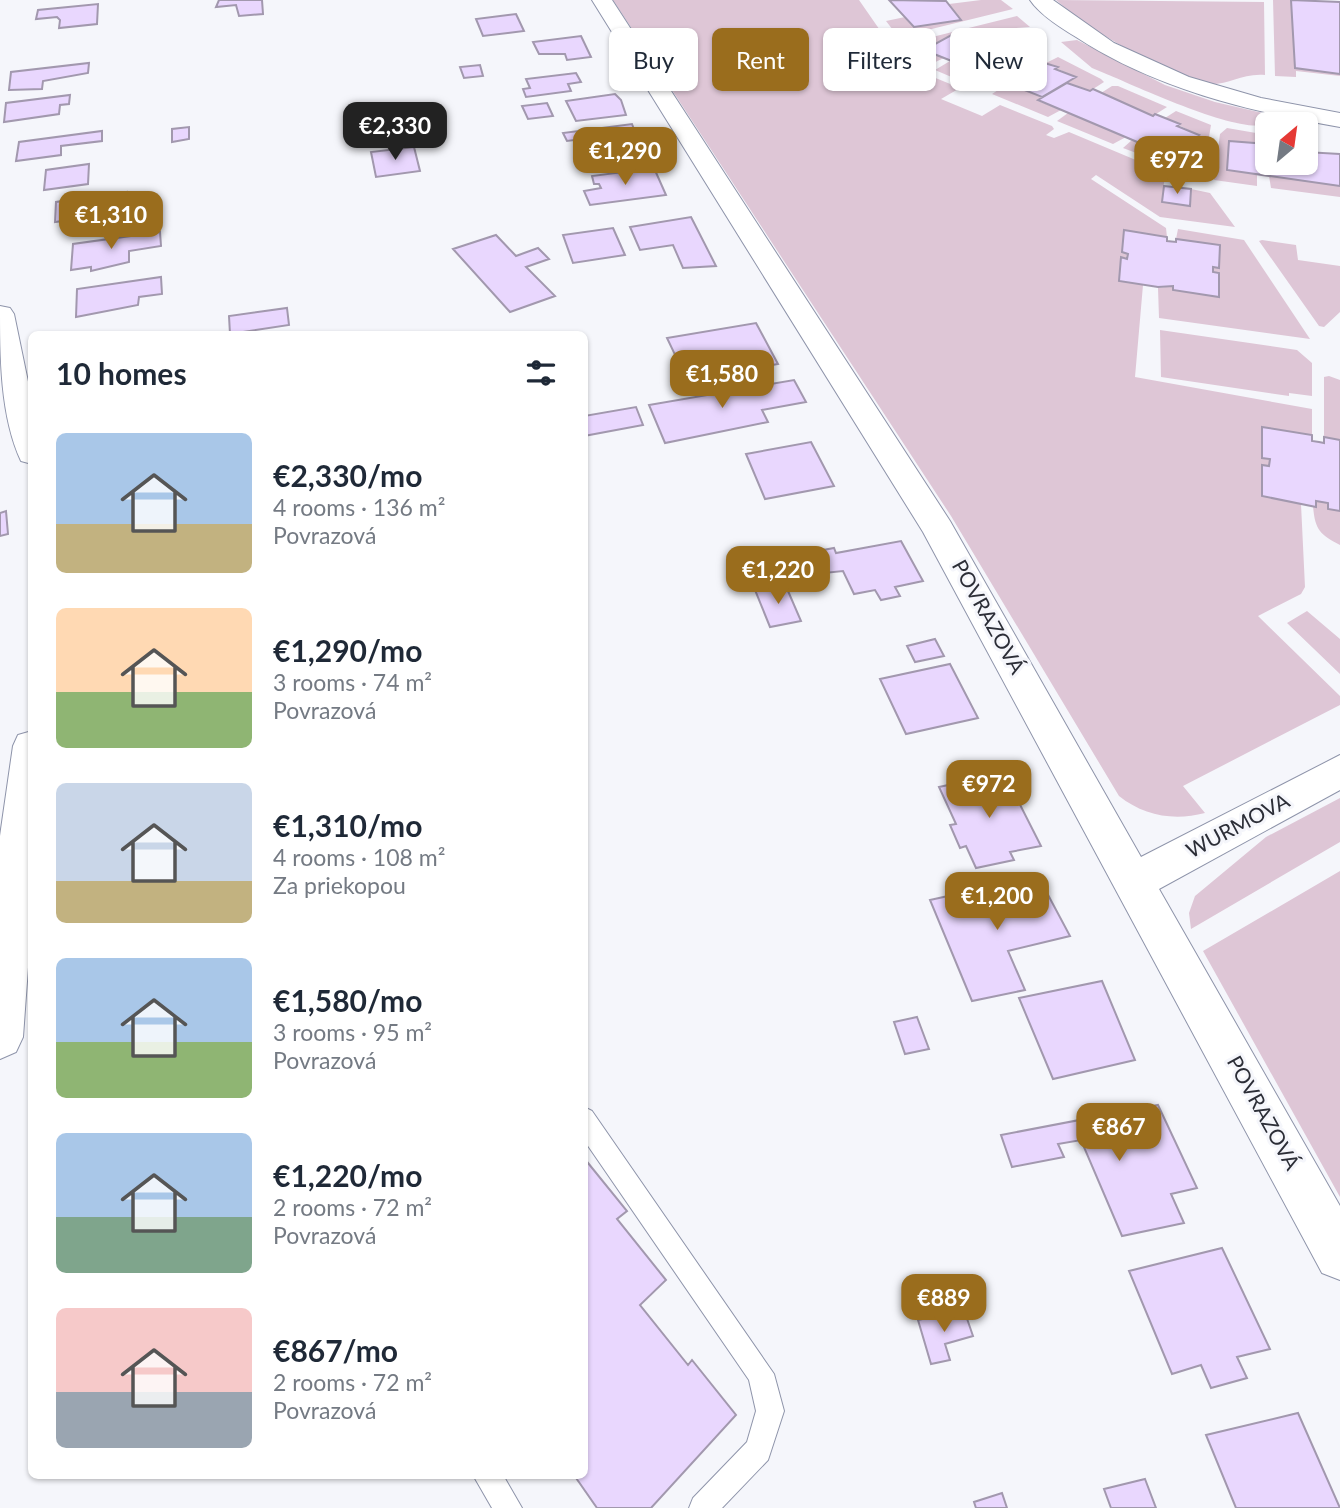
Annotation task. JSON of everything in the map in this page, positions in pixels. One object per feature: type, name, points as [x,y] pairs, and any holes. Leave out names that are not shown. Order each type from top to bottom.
[{"type":"street","name":"POVRAZOVÁ","points":[[602,0],[938,529],[1340,1255]]},
{"type":"street","points":[[1040,0],[1105,48],[1177,81],[1230,98],[1340,120]]},
{"type":"street","points":[[0,314],[19,414],[28,442]]},
{"type":"street","name":"WURMOVA","points":[[1135,881],[1340,771]]},
{"type":"street","points":[[0,1037],[19,944],[28,807]]},
{"type":"lane","points":[[588,1125],[761,1374],[770,1412],[758,1450],[703,1508]]},
{"type":"lane","points":[[490,1479],[508,1508]]},
{"type":"shaded area","points":[[613,0],[859,0],[878,28],[823,28],[823,91],[936,91],[936,78],[950,84],[950,91],[955,91],[941,99],[982,116],[1000,105],[1052,126],[1054,129],[1046,135],[1054,138],[1069,132],[1162,171],[1165,174],[1162,201],[1190,206],[1191,189],[1210,193],[1235,227],[1160,217],[1096,175],[1091,179],[1166,228],[1167,237],[1124,231],[1122,252],[1128,254],[1127,258],[1121,258],[1119,281],[1143,285],[1135,377],[1312,409],[1312,435],[1262,427],[1262,458],[1270,459],[1269,466],[1262,466],[1262,496],[1301,504],[1305,587],[1301,594],[1258,616],[1340,696],[1340,705],[1183,786],[1205,813],[1182,817],[1160,815],[1139,808],[1119,796],[951,516],[673,91],[698,91],[698,28],[631,28]]},
{"type":"shaded area","points":[[1001,0],[1013,9],[936,28],[891,28],[886,21],[905,17],[915,27],[960,20],[949,4]]},
{"type":"shaded area","points":[[1056,0],[1264,2],[1265,75],[1215,84],[1198,82],[1111,40]]},
{"type":"shaded area","points":[[1273,0],[1291,0],[1295,68],[1340,76],[1296,71],[1296,77],[1275,76]]},
{"type":"shaded area","points":[[1017,16],[1030,27],[1017,28],[969,28]]},
{"type":"shaded area","points":[[950,33],[950,36],[936,43],[936,36]]},
{"type":"shaded area","points":[[1077,40],[1165,85],[1215,102],[1258,112],[1255,112],[1255,125],[1212,116],[1162,98],[1092,68],[1061,42]]},
{"type":"shaded area","points":[[1058,57],[1104,82],[1090,91],[1067,83],[1075,77],[1047,62]]},
{"type":"shaded area","points":[[950,61],[950,76],[936,69]]},
{"type":"shaded area","points":[[1112,86],[1118,86],[1167,107],[1153,116],[1101,93]]},
{"type":"shaded area","points":[[996,91],[1026,91],[1042,97],[1038,101],[1061,110],[1048,117],[992,94]]},
{"type":"shaded area","points":[[1176,111],[1211,125],[1202,178],[1123,148],[1132,140],[1168,155],[1198,135],[1165,118]]},
{"type":"shaded area","points":[[1068,113],[1126,137],[1113,144],[1057,121]]},
{"type":"shaded area","points":[[1227,128],[1255,133],[1255,145],[1229,142],[1227,170],[1255,174],[1257,186],[1214,180],[1220,134]]},
{"type":"shaded area","points":[[1269,176],[1340,186],[1340,197],[1271,188]]},
{"type":"shaded area","points":[[1178,229],[1244,240],[1310,339],[1159,318],[1158,288],[1173,286],[1174,290],[1219,297],[1219,273],[1213,272],[1213,267],[1219,268],[1220,245],[1176,239]]},
{"type":"shaded area","points":[[1259,241],[1296,245],[1298,260],[1340,266],[1340,312],[1324,327],[1319,326]]},
{"type":"shaded area","points":[[1160,330],[1297,350],[1312,363],[1312,396],[1289,393],[1289,396],[1161,377]]},
{"type":"shaded area","points":[[1324,377],[1340,380],[1340,440],[1324,437]]},
{"type":"shaded area","points":[[1316,501],[1328,503],[1329,509],[1340,511],[1340,545],[1319,530],[1313,506],[1316,506]]},
{"type":"shaded area","points":[[1307,611],[1340,639],[1340,674],[1287,623]]},
{"type":"shaded area","points":[[1340,798],[1340,842],[1191,929],[1189,913],[1195,896],[1266,837]]},
{"type":"shaded area","points":[[1340,871],[1340,1197],[1203,951]]},
{"type":"building","points":[[219,0],[262,0],[263,14],[239,16],[236,5],[216,7]]},
{"type":"building","points":[[889,0],[946,1],[961,20],[914,27]]},
{"type":"building","points":[[1291,0],[1340,2],[1340,74],[1295,68]]},
{"type":"building","points":[[98,4],[97,24],[59,28],[60,20],[57,17],[36,19],[38,10]]},
{"type":"building","points":[[516,14],[524,31],[483,36],[476,19]]},
{"type":"building","points":[[581,36],[591,57],[567,60],[565,54],[539,54],[533,42]]},
{"type":"building","points":[[950,36],[950,60],[936,55],[936,43]]},
{"type":"building","points":[[89,63],[88,73],[43,81],[42,89],[9,90],[11,72]]},
{"type":"building","points":[[1047,64],[1076,77],[1042,97],[1027,91],[1047,91]]},
{"type":"building","points":[[480,65],[483,76],[464,78],[460,67]]},
{"type":"building","points":[[576,73],[581,82],[568,84],[571,91],[526,97],[523,89],[530,88],[526,79]]},
{"type":"building","points":[[1067,83],[1090,91],[1093,89],[1153,116],[1155,114],[1180,124],[1177,126],[1199,135],[1168,155],[1038,100]]},
{"type":"building","points":[[615,94],[621,100],[626,115],[576,121],[566,101]]},
{"type":"building","points":[[70,95],[69,104],[60,105],[59,114],[4,122],[6,103]]},
{"type":"building","points":[[547,103],[553,116],[528,119],[522,106]]},
{"type":"building","points":[[632,124],[635,132],[631,134],[636,146],[588,152],[582,139],[567,141],[563,133]]},
{"type":"building","points":[[189,127],[189,139],[172,142],[172,129]]},
{"type":"building","points":[[102,131],[102,141],[61,146],[61,155],[16,161],[19,142]]},
{"type":"building","points":[[1229,141],[1255,143],[1255,174],[1227,170]]},
{"type":"building","points":[[414,147],[420,171],[376,177],[371,152]]},
{"type":"building","points":[[1318,153],[1340,154],[1340,186],[1262,175],[1318,175]]},
{"type":"building","points":[[89,164],[88,184],[44,190],[46,170]]},
{"type":"building","points":[[654,168],[666,195],[590,205],[584,191],[601,188],[599,184],[594,184],[592,176]]},
{"type":"building","points":[[1164,186],[1191,189],[1190,206],[1162,202]]},
{"type":"building","points":[[127,192],[127,212],[55,222],[56,202]]},
{"type":"building","points":[[691,217],[716,266],[683,268],[673,245],[640,250],[630,227]]},
{"type":"building","points":[[613,228],[625,255],[573,263],[563,235]]},
{"type":"building","points":[[1124,230],[1167,237],[1167,241],[1176,242],[1176,239],[1220,245],[1219,268],[1213,267],[1213,272],[1219,273],[1219,297],[1173,290],[1173,286],[1158,287],[1119,281],[1121,257],[1127,259],[1128,254],[1122,252]]},
{"type":"building","points":[[160,232],[161,246],[129,251],[129,262],[91,271],[91,267],[71,270],[73,244]]},
{"type":"building","points":[[496,235],[516,256],[538,248],[549,259],[526,267],[555,296],[510,312],[453,249]]},
{"type":"building","points":[[161,277],[162,294],[139,297],[138,305],[76,317],[77,289]]},
{"type":"building","points":[[287,308],[289,325],[230,331],[229,316]]},
{"type":"building","points":[[756,323],[778,364],[736,371],[726,351],[677,359],[667,338]]},
{"type":"building","points":[[794,380],[806,402],[762,410],[768,422],[665,443],[649,405]]},
{"type":"building","points":[[636,407],[643,425],[588,435],[588,415]]},
{"type":"building","points":[[1262,427],[1312,435],[1312,441],[1324,443],[1324,437],[1340,440],[1340,511],[1328,509],[1328,503],[1316,501],[1316,507],[1262,496],[1262,465],[1269,466],[1270,459],[1262,458]]},
{"type":"building","points":[[811,442],[834,486],[765,499],[746,454]]},
{"type":"building","points":[[6,511],[8,534],[0,536],[0,513]]},
{"type":"building","points":[[901,541],[923,581],[895,587],[900,596],[881,600],[875,590],[854,594],[843,571],[805,575],[797,555],[834,548],[836,553]]},
{"type":"building","points":[[785,584],[801,621],[770,627],[755,590]]},
{"type":"building","points":[[935,639],[944,656],[915,662],[907,646]]},
{"type":"building","points":[[950,664],[978,718],[906,734],[880,679]]},
{"type":"building","points":[[1004,773],[1041,846],[1010,852],[1014,860],[976,868],[966,846],[960,848],[950,825],[956,824],[939,787]]},
{"type":"building","points":[[1038,876],[1070,936],[1008,951],[1025,990],[972,1001],[930,900]]},
{"type":"building","points":[[1102,981],[1135,1060],[1053,1079],[1019,998]]},
{"type":"building","points":[[917,1017],[929,1049],[905,1054],[894,1022]]},
{"type":"building","points":[[1158,1105],[1197,1188],[1171,1194],[1184,1223],[1122,1236],[1081,1140],[1058,1144],[1064,1157],[1012,1167],[1001,1135]]},
{"type":"building","points":[[588,1163],[627,1211],[617,1219],[666,1280],[640,1305],[688,1365],[692,1360],[736,1415],[651,1508],[597,1508],[577,1479],[588,1479]]},
{"type":"building","points":[[1222,1248],[1270,1349],[1237,1357],[1247,1378],[1211,1388],[1201,1365],[1172,1374],[1129,1271]]},
{"type":"building","points":[[964,1310],[973,1336],[945,1344],[950,1360],[931,1364],[918,1320]]},
{"type":"building","points":[[1298,1413],[1340,1508],[1236,1508],[1206,1435]]},
{"type":"building","points":[[1145,1479],[1156,1508],[1111,1508],[1104,1489]]},
{"type":"building","points":[[1002,1493],[1007,1508],[976,1508],[974,1502]]}]
